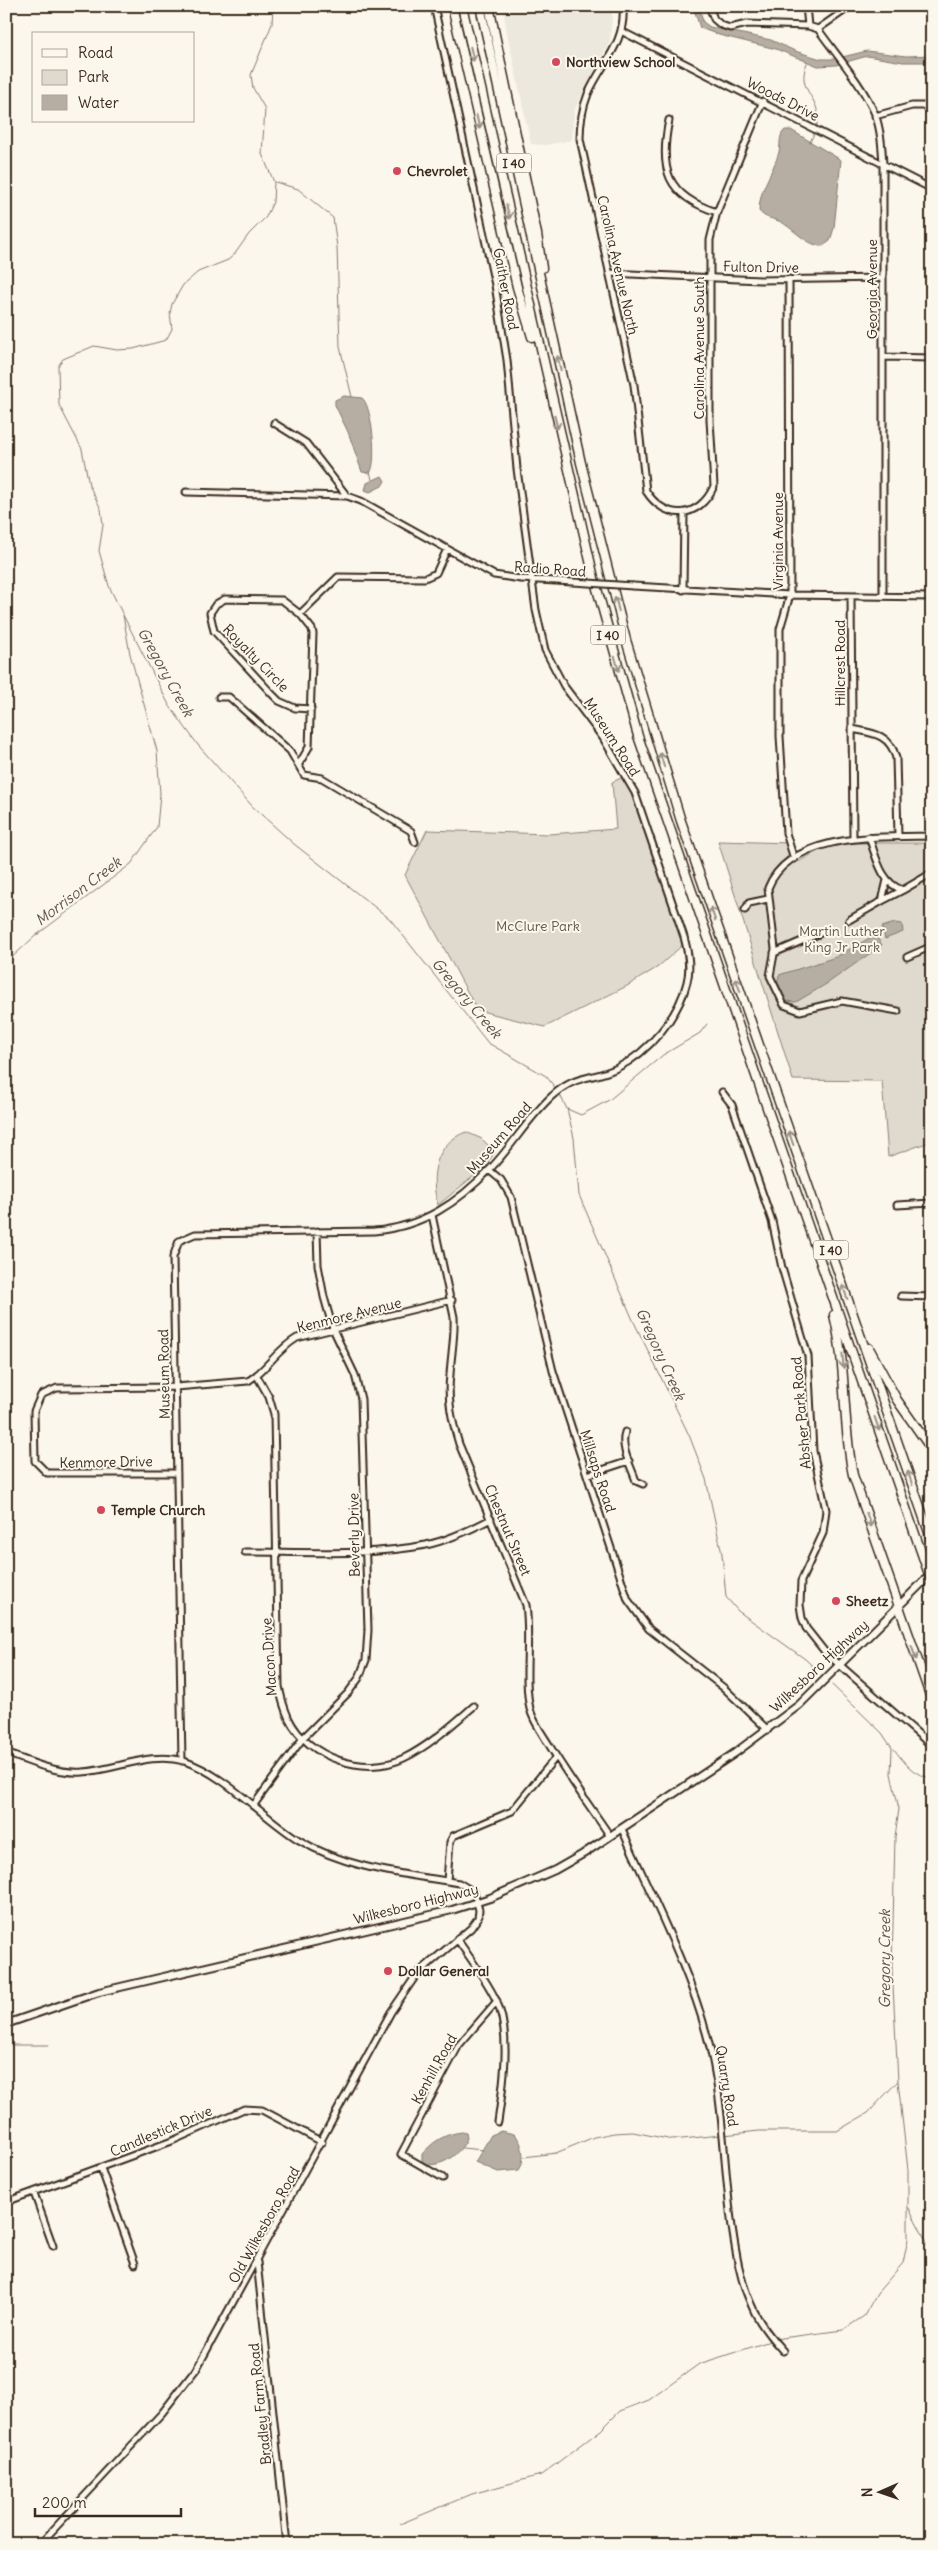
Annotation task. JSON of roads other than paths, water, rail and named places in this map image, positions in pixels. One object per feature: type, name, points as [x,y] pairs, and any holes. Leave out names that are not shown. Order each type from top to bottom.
[{"type":"highway","points":[[452,6],[517,287],[552,405]]},
{"type":"highway","name":"I 40","points":[[462,6],[552,405],[596,586],[638,736],[932,1583]]},
{"type":"highway","name":"I 40","points":[[480,6],[582,463],[626,640],[653,732],[681,821],[932,1541]]},
{"type":"highway","points":[[490,6],[537,234],[549,319]]},
{"type":"highway","points":[[815,1246],[842,1346],[848,1451],[852,1475],[880,1549],[897,1607],[932,1701]]},
{"type":"highway","points":[[851,1309],[897,1400],[932,1450]]},
{"type":"main road","name":"Wilkesboro Highway","points":[[6,2024],[98,1992],[414,1920],[477,1902],[555,1870],[622,1829],[768,1730],[800,1704],[841,1665],[932,1573]]},
{"type":"street","name":"Gaither Road","points":[[434,6],[496,294],[507,360],[517,469],[532,579]]},
{"type":"street","name":"Carolina Avenue North","points":[[623,6],[623,32],[589,92],[580,123],[582,155],[636,395],[646,491],[652,501],[661,508],[672,512],[684,513]]},
{"type":"street","points":[[709,6],[714,20],[730,28],[747,24],[808,26],[818,29],[851,6]]},
{"type":"street","points":[[806,6],[808,26]]},
{"type":"street","name":"Georgia Avenue","points":[[818,29],[868,101],[875,116],[883,164],[883,596]]},
{"type":"street","name":"Woods Drive","points":[[623,32],[763,101],[932,189]]},
{"type":"street","name":"Carolina Avenue South","points":[[684,513],[703,504],[714,486],[710,397],[710,240],[717,212],[763,101]]},
{"type":"street","points":[[875,116],[912,106],[932,106]]},
{"type":"street","points":[[669,120],[664,146],[665,162],[670,178],[679,191],[691,202],[717,212]]},
{"type":"street","name":"Fulton Drive","points":[[608,274],[789,280],[883,278]]},
{"type":"street","name":"Virginia Avenue","points":[[789,280],[790,595],[780,629],[780,736],[786,833],[794,859]]},
{"type":"street","points":[[883,357],[932,358]]},
{"type":"street","points":[[274,423],[306,443],[346,496]]},
{"type":"street","name":"Radio Road","points":[[186,492],[346,496],[360,501],[494,575],[683,590],[790,595],[932,597]]},
{"type":"street","points":[[683,590],[684,513]]},
{"type":"street","points":[[300,614],[338,577],[425,578],[436,573],[448,550]]},
{"type":"street","name":"Museum Road","points":[[182,1761],[173,1257],[179,1241],[195,1234],[395,1229],[432,1215],[489,1170],[531,1117],[557,1092],[574,1079],[599,1074],[619,1067],[648,1046],[682,997],[687,983],[689,960],[684,937],[635,793],[608,746],[564,686],[545,650],[532,579]]},
{"type":"street","name":"Hillcrest Road","points":[[851,596],[853,838]]},
{"type":"street","name":"Royalty Circle","points":[[299,764],[308,747],[311,709],[312,629],[300,614],[282,600],[225,599],[212,607],[210,620],[214,631],[232,654],[279,700],[295,708],[311,709]]},
{"type":"street","points":[[219,697],[229,697],[290,751],[304,775],[322,778],[410,831],[415,842]]},
{"type":"street","points":[[852,729],[877,734],[887,739],[893,748],[896,758],[898,836]]},
{"type":"street","points":[[898,1011],[842,1002],[800,1011],[787,1007],[780,1000],[770,976],[774,953],[768,888],[771,880],[794,859],[830,842],[870,837],[932,836]]},
{"type":"street","points":[[870,837],[887,880],[882,902]]},
{"type":"street","points":[[849,920],[932,873]]},
{"type":"street","points":[[887,880],[903,890]]},
{"type":"street","points":[[745,910],[749,903],[768,899]]},
{"type":"street","points":[[774,953],[823,932]]},
{"type":"street","points":[[907,957],[932,946]]},
{"type":"street","name":"Absher Park Road","points":[[722,1092],[732,1105],[772,1221],[782,1268],[808,1356],[812,1451],[826,1510],[823,1533],[801,1581],[800,1605],[802,1618],[811,1634],[825,1652],[932,1746]]},
{"type":"street","name":"Millsaps Road","points":[[489,1170],[501,1180],[511,1197],[554,1371],[626,1593],[637,1615],[649,1628],[734,1696],[768,1730]]},
{"type":"street","points":[[897,1205],[932,1203]]},
{"type":"street","name":"Chestnut Street","points":[[432,1215],[452,1300],[455,1334],[449,1398],[452,1421],[458,1444],[526,1606],[529,1624],[528,1688],[530,1709],[533,1719],[556,1757],[610,1836]]},
{"type":"street","name":"Beverly Drive","points":[[253,1806],[303,1738],[348,1694],[359,1678],[366,1660],[368,1630],[361,1399],[346,1353],[333,1329],[324,1297],[318,1264],[317,1232]]},
{"type":"street","points":[[901,1296],[932,1297]]},
{"type":"street","name":"Kenmore Avenue","points":[[176,1387],[238,1384],[257,1376],[284,1346],[297,1338],[452,1300]]},
{"type":"street","name":"Macon Drive","points":[[257,1376],[269,1397],[274,1414],[280,1686],[289,1720],[303,1738],[317,1750],[335,1760],[356,1765],[388,1764],[404,1758],[431,1740],[474,1706]]},
{"type":"street","name":"Kenmore Drive","points":[[176,1387],[48,1390],[36,1402],[33,1453],[40,1468],[56,1475],[178,1473]]},
{"type":"street","points":[[625,1432],[622,1441],[636,1482],[643,1484]]},
{"type":"street","points":[[587,1475],[629,1461]]},
{"type":"street","points":[[245,1552],[366,1551],[427,1544],[450,1538],[491,1519]]},
{"type":"street","points":[[6,1753],[65,1772],[82,1772],[157,1758],[182,1761],[211,1775],[299,1840],[328,1854],[375,1869],[447,1881],[469,1888],[477,1902]]},
{"type":"street","points":[[447,1881],[450,1842],[453,1836],[512,1811],[556,1757]]},
{"type":"street","name":"Quarry Road","points":[[622,1829],[695,1998],[707,2036],[720,2103],[729,2204],[741,2280],[751,2306],[765,2330],[782,2351]]},
{"type":"street","name":"Old Wilkesboro Road","points":[[40,2544],[180,2391],[212,2344],[391,2012],[418,1974],[478,1918],[477,1902]]},
{"type":"street","points":[[457,1938],[497,2001],[504,2046],[503,2087],[498,2122]]},
{"type":"street","name":"Kenhill Road","points":[[443,2178],[401,2154],[459,2045],[497,2001]]},
{"type":"street","name":"Candlestick Drive","points":[[6,2202],[172,2141],[244,2109],[262,2110],[322,2142]]},
{"type":"street","points":[[101,2168],[135,2264]]},
{"type":"street","points":[[34,2193],[53,2246]]},
{"type":"street","name":"Bradley Farm Road","points":[[257,2262],[287,2544]]},
{"type":"water","points":[[693,6],[699,6],[703,22],[710,27],[771,40],[795,51],[821,59],[834,59],[867,51],[906,56],[932,55],[932,62],[903,62],[867,56],[836,65],[818,66],[776,49],[719,35],[700,28]]},
{"type":"water","points":[[785,130],[791,130],[841,160],[834,228],[830,241],[823,246],[801,237],[786,225],[766,217],[759,211],[761,195],[779,152],[781,137]]},
{"type":"water","points":[[344,396],[362,398],[369,411],[374,447],[374,458],[370,473],[362,472],[348,432],[335,405],[335,400]]},
{"type":"water","points":[[382,476],[385,481],[382,486],[370,492],[365,490],[367,483]]},
{"type":"water","points":[[895,923],[902,924],[903,932],[885,939],[882,927]]},
{"type":"water","points":[[875,935],[882,945],[828,983],[796,1002],[784,1001],[777,984],[779,975],[836,957]]},
{"type":"water","points":[[501,2131],[514,2134],[520,2141],[523,2156],[519,2170],[498,2172],[475,2162],[491,2135]]},
{"type":"water","points":[[466,2133],[467,2138],[460,2150],[454,2155],[442,2163],[428,2164],[422,2162],[422,2154],[435,2142],[450,2134]]},
{"type":"waterway","name":"Morrison Creek","points":[[6,963],[34,937],[131,864],[157,827],[160,794],[157,751],[130,654],[123,615],[109,586],[99,551],[103,525],[101,509],[89,485],[82,449],[59,405],[58,366],[63,359],[94,346],[117,350],[133,349],[166,340],[172,329],[170,313],[172,304],[183,285],[198,272],[228,260],[266,217],[273,202],[274,182],[262,154],[265,109],[253,88],[251,75],[272,24],[273,6]]},
{"type":"waterway","points":[[807,63],[804,82],[817,109],[816,128]]},
{"type":"waterway","points":[[810,142],[815,132]]},
{"type":"waterway","points":[[275,182],[298,189],[333,218],[337,247],[340,347],[352,397]]},
{"type":"waterway","points":[[370,471],[372,480]]},
{"type":"waterway","name":"Gregory Creek","points":[[123,615],[169,705],[198,745],[253,807],[294,844],[390,919],[488,1043],[546,1076],[557,1090]]},
{"type":"waterway","points":[[567,1109],[581,1115],[609,1100],[663,1055],[700,1033],[707,1024]]},
{"type":"waterway","name":"Gregory Creek","points":[[559,1093],[567,1109],[574,1138],[579,1195],[633,1320],[689,1435],[706,1479],[722,1554],[726,1597],[738,1611],[805,1659],[818,1671]]},
{"type":"waterway","name":"Gregory Creek","points":[[832,1685],[882,1733],[892,1748],[891,1774],[899,1809],[895,1837],[892,1967],[898,2081],[908,2170],[908,2204]]},
{"type":"waterway","points":[[894,1749],[915,1772],[926,1777],[932,1777]]},
{"type":"waterway","points":[[6,2045],[49,2045]]},
{"type":"waterway","points":[[724,2135],[759,2131],[837,2131],[868,2113],[898,2081]]},
{"type":"waterway","points":[[524,2157],[556,2153],[594,2137],[614,2133],[633,2132],[673,2140],[720,2135]]},
{"type":"waterway","points":[[462,2148],[483,2150]]},
{"type":"waterway","points":[[774,2339],[843,2330],[864,2316],[877,2293],[903,2263],[908,2239],[908,2206]]},
{"type":"waterway","name":"Gregory Creek","points":[[909,2208],[932,2252]]},
{"type":"waterway","points":[[400,2524],[472,2494],[541,2475],[601,2430],[620,2411],[649,2400],[699,2364],[770,2341]]},
{"type":"place","name":"Northview School","points":[[556,62]]},
{"type":"place","name":"Chevrolet","points":[[397,171]]},
{"type":"place","name":"Temple Church","points":[[101,1510]]},
{"type":"place","name":"Sheetz","points":[[836,1601]]},
{"type":"place","name":"Dollar General","points":[[388,1971]]},
{"type":"park label","name":"McClure Park","points":[[538,926]]},
{"type":"park label","name":"Martin Luther King Jr Park","points":[[842,940]]}]
